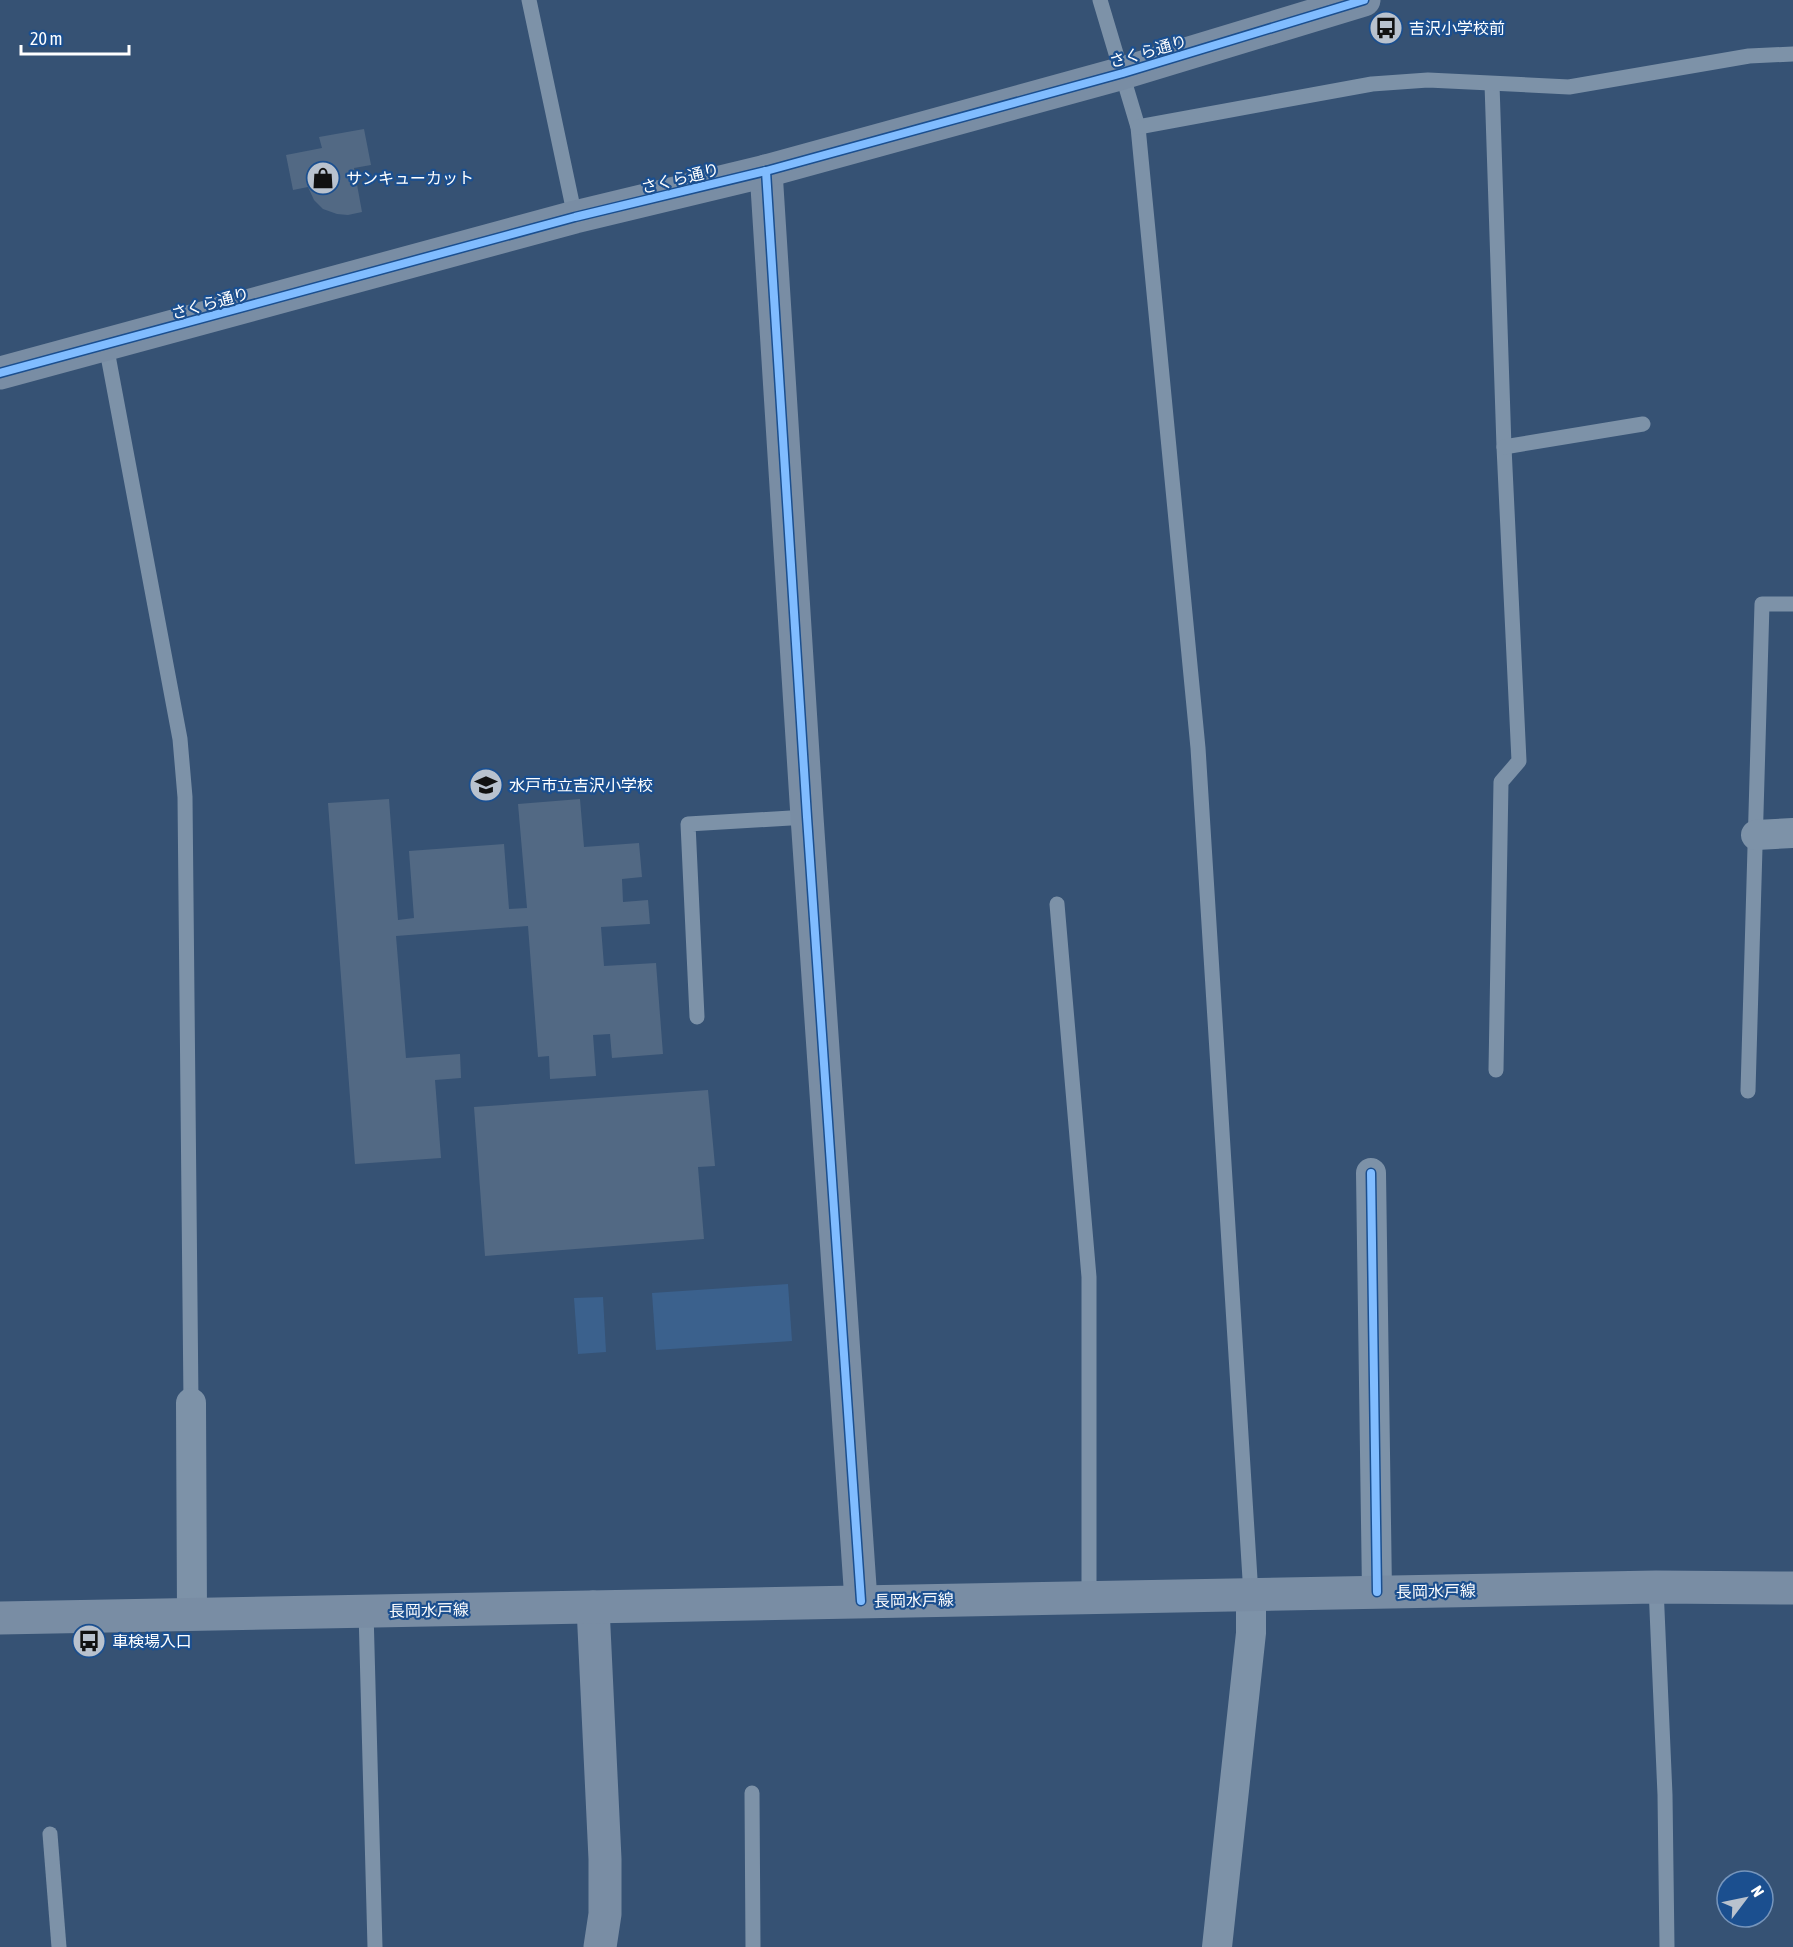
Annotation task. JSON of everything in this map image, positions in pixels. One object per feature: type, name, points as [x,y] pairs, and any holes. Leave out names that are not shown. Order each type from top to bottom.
[{"type":"street","name":"さくら通り","points":[[0,373],[575,217],[766,171],[1123,73],[1364,0]]},
{"type":"street","points":[[766,171],[807,818],[861,1600]]},
{"type":"street","points":[[1756,834],[1793,833]]},
{"type":"street","points":[[1371,1173],[1377,1592]]},
{"type":"street","points":[[190,1403],[192,1614]]},
{"type":"street","name":"長岡水戸線","points":[[0,1618],[861,1600],[1656,1587],[1793,1588]]},
{"type":"street","points":[[1217,1947],[1251,1634],[1251,1595]]},
{"type":"street","points":[[593,1607],[605,1859],[605,1914],[600,1947]]},
{"type":"lane","points":[[529,0],[575,217]]},
{"type":"lane","points":[[1100,0],[1138,127],[1198,748],[1251,1595]]},
{"type":"lane","points":[[1138,127],[1372,84],[1428,80],[1569,87],[1749,56],[1793,54]]},
{"type":"lane","points":[[1492,84],[1504,447],[1519,761],[1501,782],[1497,1070]]},
{"type":"lane","points":[[106,345],[180,739],[185,796],[190,1403]]},
{"type":"lane","points":[[1504,447],[1643,424]]},
{"type":"lane","points":[[1748,1091],[1762,604],[1793,604]]},
{"type":"lane","points":[[697,1017],[688,824],[781,817],[807,818]]},
{"type":"lane","points":[[1057,904],[1089,1277],[1089,1597]]},
{"type":"lane","points":[[1656,1587],[1665,1795],[1667,1947]]},
{"type":"lane","points":[[366,1611],[375,1947]]},
{"type":"lane","points":[[752,1793],[753,1947]]},
{"type":"lane","points":[[50,1834],[59,1947]]},
{"type":"water","points":[[788,1284],[792,1341],[656,1350],[652,1293]]},
{"type":"water","points":[[603,1297],[606,1352],[578,1354],[574,1298]]},
{"type":"building","name":"サンキューカット","points":[[364,129],[371,165],[354,168],[362,212],[348,215],[337,214],[323,209],[314,200],[308,187],[293,190],[286,155],[322,148],[319,137]]},
{"type":"building","points":[[389,799],[398,920],[414,918],[409,851],[504,844],[509,909],[527,908],[518,804],[580,799],[584,847],[639,843],[642,877],[622,879],[623,902],[648,900],[650,924],[601,927],[604,966],[656,963],[663,1054],[612,1058],[610,1034],[593,1035],[596,1076],[550,1079],[549,1056],[538,1057],[528,926],[396,936],[406,1058],[460,1054],[461,1078],[435,1080],[441,1158],[355,1164],[328,803]]},
{"type":"building","points":[[708,1090],[715,1166],[698,1167],[704,1239],[485,1256],[474,1107]]},
{"type":"cycle path","points":[[0,373],[575,217],[766,171],[1123,73],[1364,0]]},
{"type":"cycle path","points":[[766,171],[807,817],[861,1601]]},
{"type":"cycle path","points":[[1371,1173],[1377,1592]]},
{"type":"place","name":"吉沢小学校前","points":[[1386,28]]},
{"type":"place","name":"サンキューカット","points":[[323,178]]},
{"type":"place","name":"水戸市立吉沢小学校","points":[[486,785]]},
{"type":"place","name":"車検場入口","points":[[89,1641]]}]
